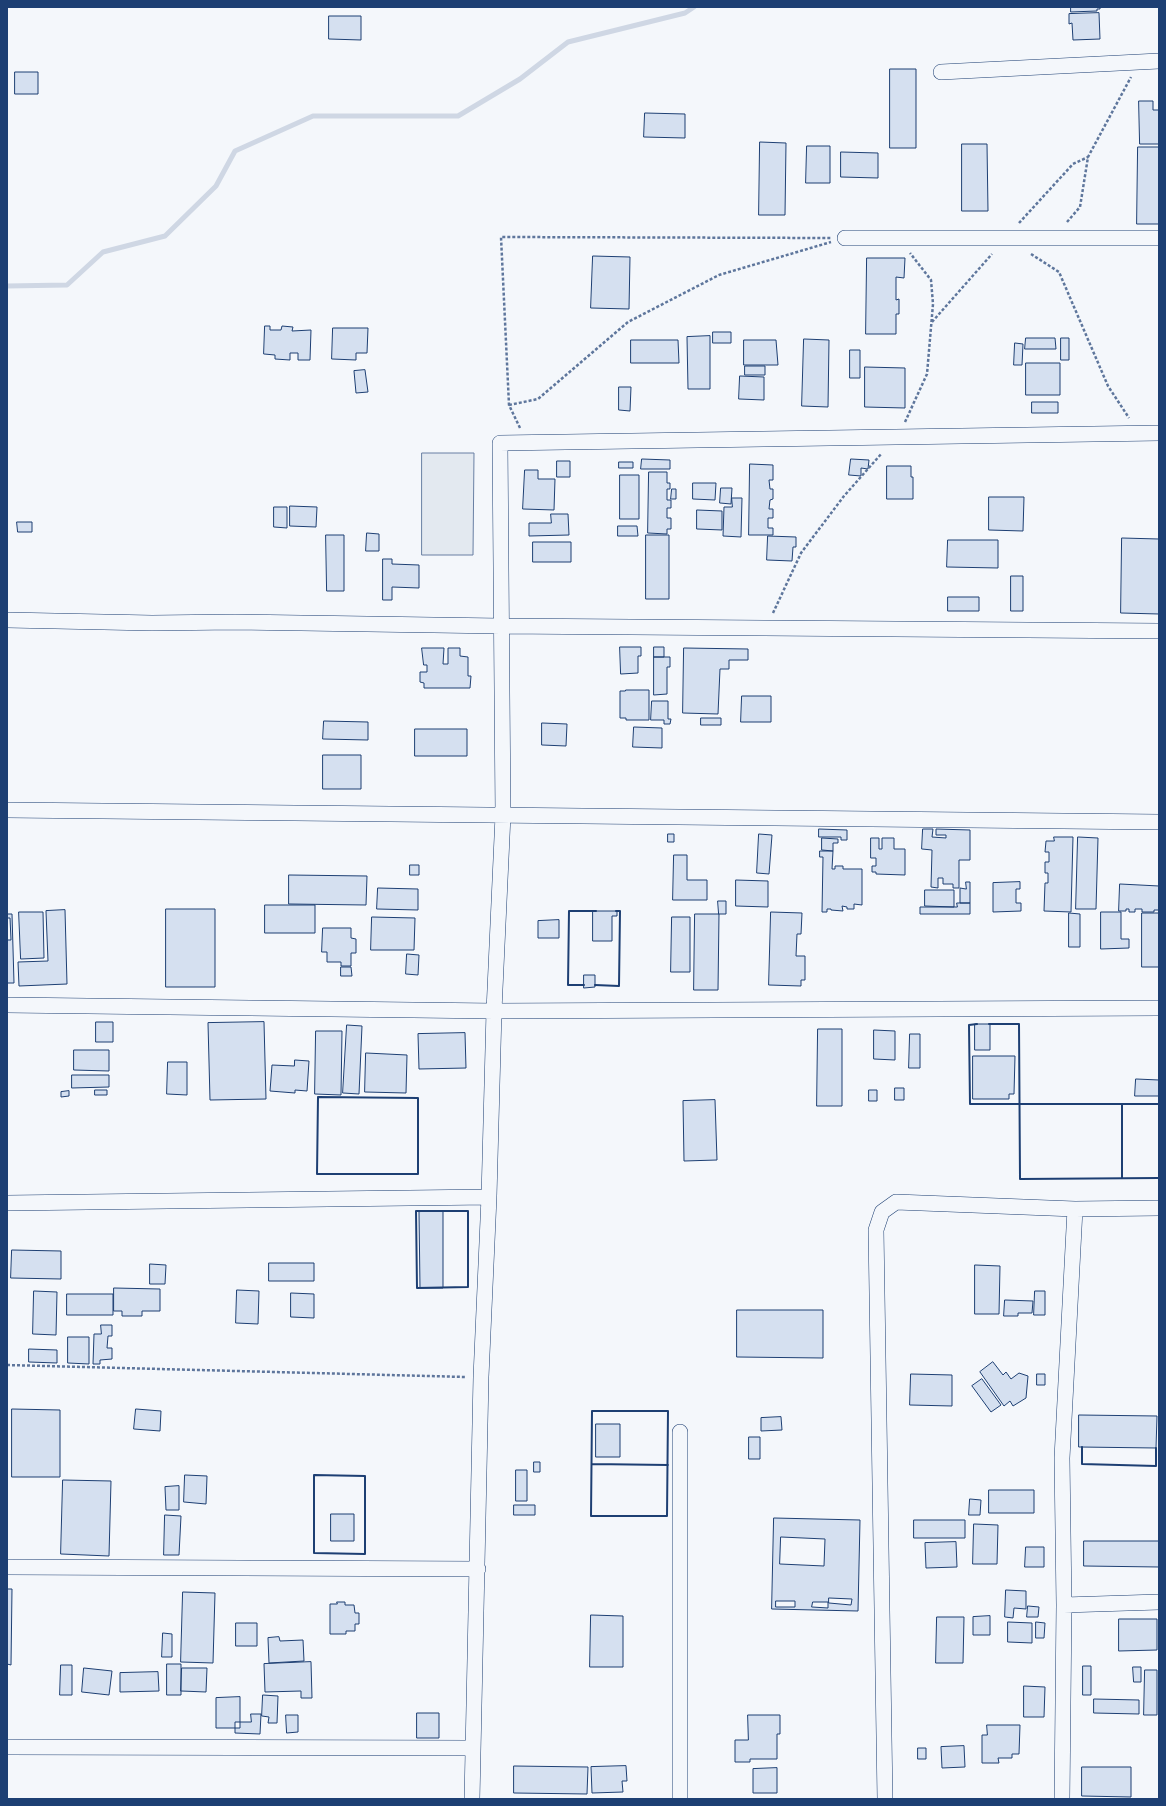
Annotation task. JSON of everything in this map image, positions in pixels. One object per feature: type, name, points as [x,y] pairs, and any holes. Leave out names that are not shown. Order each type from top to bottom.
[{"type":"street","points":[[941,72],[1159,61]]},
{"type":"street","points":[[845,238],[1159,238]]},
{"type":"street","points":[[472,1799],[481,1377],[494,1011],[503,815],[500,626],[500,443],[1159,433]]},
{"type":"street","points":[[7,620],[500,626],[1159,631]]},
{"type":"street","points":[[7,810],[1159,822]]},
{"type":"street","points":[[7,1005],[494,1011],[1159,1008]]},
{"type":"street","points":[[7,1203],[488,1197]]},
{"type":"street","points":[[885,1799],[876,1230],[882,1212],[896,1202],[1075,1209],[1159,1208]]},
{"type":"street","points":[[1062,1799],[1064,1605],[1062,1458],[1075,1209]]},
{"type":"street","points":[[680,1432],[680,1799]]},
{"type":"street","points":[[7,1567],[478,1569]]},
{"type":"street","points":[[1064,1605],[1159,1602]]},
{"type":"street","points":[[7,1747],[472,1748]]},
{"type":"path","points":[[1054,238],[1080,207],[1088,157],[1139,62]]},
{"type":"path","points":[[527,442],[509,405],[501,237],[845,238]]},
{"type":"path","points":[[509,405],[538,399],[628,322],[719,275],[845,238]]},
{"type":"path","points":[[1005,238],[1058,272],[1108,386],[1132,423]]},
{"type":"path","points":[[7,1365],[481,1377]]},
{"type":"shaded area","points":[[422,453],[474,453],[473,555],[422,555]]},
{"type":"building","points":[[1071,7],[1100,7],[1100,9],[1097,9],[1097,11],[1071,12]]},
{"type":"building","points":[[1099,13],[1100,39],[1073,40],[1072,23],[1069,24],[1069,14]]},
{"type":"building","points":[[329,16],[361,16],[361,40],[329,39]]},
{"type":"building","points":[[890,69],[916,69],[916,148],[890,148]]},
{"type":"building","points":[[15,72],[38,72],[38,94],[15,94]]},
{"type":"building","points":[[1139,101],[1153,101],[1153,110],[1159,110],[1159,144],[1140,144]]},
{"type":"building","points":[[645,113],[685,114],[685,138],[644,137]]},
{"type":"building","points":[[760,142],[786,143],[785,215],[759,215]]},
{"type":"building","points":[[962,144],[987,144],[988,211],[962,211]]},
{"type":"building","points":[[807,146],[830,146],[830,183],[806,183]]},
{"type":"building","points":[[1138,147],[1159,147],[1159,224],[1137,224]]},
{"type":"building","points":[[841,152],[878,153],[878,178],[841,177]]},
{"type":"building","points":[[593,256],[630,257],[629,309],[591,308]]},
{"type":"building","points":[[867,258],[905,258],[904,278],[896,277],[896,300],[899,299],[899,314],[896,314],[896,334],[866,334]]},
{"type":"building","points":[[265,326],[270,326],[270,330],[281,330],[282,326],[293,327],[292,331],[311,330],[310,360],[298,360],[298,353],[290,353],[290,360],[275,359],[275,355],[264,354]]},
{"type":"building","points":[[333,328],[368,328],[367,353],[356,353],[356,360],[332,359]]},
{"type":"building","points":[[713,332],[731,332],[731,343],[713,343]]},
{"type":"building","points":[[710,336],[710,389],[688,389],[687,337]]},
{"type":"building","points":[[1026,338],[1055,338],[1056,349],[1025,349]]},
{"type":"building","points":[[1061,338],[1069,338],[1069,360],[1061,360]]},
{"type":"building","points":[[804,339],[829,340],[828,407],[802,406]]},
{"type":"building","points":[[631,340],[678,340],[679,363],[631,363]]},
{"type":"building","points":[[744,340],[776,340],[778,365],[744,365]]},
{"type":"building","points":[[1015,343],[1023,344],[1022,365],[1014,365]]},
{"type":"building","points":[[850,350],[860,350],[860,378],[850,378]]},
{"type":"building","points":[[1026,363],[1060,363],[1060,395],[1026,395]]},
{"type":"building","points":[[745,366],[765,366],[765,375],[745,375]]},
{"type":"building","points":[[865,367],[905,368],[905,408],[865,407]]},
{"type":"building","points":[[365,370],[368,392],[356,393],[354,371]]},
{"type":"building","points":[[740,376],[764,377],[764,400],[739,399]]},
{"type":"building","points":[[619,387],[631,387],[630,411],[619,410]]},
{"type":"building","points":[[1032,402],[1058,402],[1058,413],[1032,413]]},
{"type":"building","points":[[642,459],[670,460],[670,469],[641,469]]},
{"type":"building","points":[[851,459],[869,460],[868,469],[861,468],[861,476],[849,475]]},
{"type":"building","points":[[557,461],[570,461],[570,477],[557,477]]},
{"type":"building","points":[[619,462],[633,462],[633,468],[619,468]]},
{"type":"building","points":[[750,464],[773,465],[773,480],[769,480],[770,489],[773,489],[773,499],[770,500],[769,509],[773,509],[773,518],[768,518],[768,528],[773,528],[773,535],[749,535]]},
{"type":"building","points":[[887,466],[911,466],[911,477],[913,477],[913,499],[887,499]]},
{"type":"building","points":[[525,470],[538,470],[538,479],[555,479],[554,510],[523,509]]},
{"type":"building","points":[[649,472],[667,472],[667,483],[670,483],[670,489],[667,489],[667,500],[671,500],[671,508],[667,508],[667,518],[671,518],[671,529],[667,529],[667,534],[648,533]]},
{"type":"building","points":[[620,475],[639,475],[639,519],[620,519]]},
{"type":"building","points":[[693,483],[716,483],[715,500],[693,499]]},
{"type":"building","points":[[721,488],[732,488],[731,504],[720,503]]},
{"type":"building","points":[[672,489],[676,489],[676,499],[671,499]]},
{"type":"building","points":[[989,497],[1024,497],[1023,531],[989,530]]},
{"type":"building","points":[[732,498],[742,498],[741,537],[723,536],[724,507],[732,507]]},
{"type":"building","points":[[290,506],[317,507],[316,527],[290,526]]},
{"type":"building","points":[[274,507],[287,507],[287,528],[274,527]]},
{"type":"building","points":[[697,510],[722,511],[722,530],[697,529]]},
{"type":"building","points":[[551,514],[568,514],[569,535],[529,536],[529,523],[551,523]]},
{"type":"building","points":[[17,522],[32,522],[32,532],[18,532]]},
{"type":"building","points":[[618,526],[637,526],[638,536],[618,536]]},
{"type":"building","points":[[367,533],[379,534],[379,551],[366,551]]},
{"type":"building","points":[[326,535],[344,535],[344,591],[327,591]]},
{"type":"building","points":[[646,535],[669,535],[669,599],[646,599]]},
{"type":"building","points":[[768,536],[796,537],[796,547],[793,547],[792,561],[767,560]]},
{"type":"building","points":[[1122,538],[1159,539],[1159,614],[1121,613]]},
{"type":"building","points":[[948,540],[998,540],[998,568],[947,567]]},
{"type":"building","points":[[533,542],[571,542],[571,562],[533,562]]},
{"type":"building","points":[[383,559],[392,559],[392,564],[419,565],[419,588],[392,587],[392,600],[383,600]]},
{"type":"building","points":[[1011,576],[1023,576],[1023,611],[1011,611]]},
{"type":"building","points":[[948,597],[979,597],[979,611],[948,611]]},
{"type":"building","points":[[620,647],[641,647],[641,656],[638,656],[638,673],[621,674]]},
{"type":"building","points":[[654,647],[664,647],[664,657],[654,657]]},
{"type":"building","points":[[422,648],[444,648],[443,664],[448,664],[448,648],[460,648],[460,656],[468,657],[468,676],[471,676],[470,688],[424,688],[424,683],[420,682],[420,672],[427,672],[427,665],[424,665]]},
{"type":"building","points":[[684,648],[748,649],[748,660],[729,660],[729,669],[720,669],[718,714],[683,713]]},
{"type":"building","points":[[654,657],[670,657],[670,667],[667,667],[667,694],[654,695]]},
{"type":"building","points":[[649,690],[649,720],[626,720],[626,718],[620,718],[620,691]]},
{"type":"building","points":[[742,696],[771,696],[771,722],[741,722]]},
{"type":"building","points":[[652,701],[668,701],[668,719],[671,719],[670,724],[664,724],[664,720],[651,720]]},
{"type":"building","points":[[701,718],[721,718],[721,725],[701,725]]},
{"type":"building","points":[[324,721],[368,722],[368,740],[323,739]]},
{"type":"building","points":[[542,723],[567,724],[566,746],[542,745]]},
{"type":"building","points":[[634,727],[662,728],[662,748],[633,747]]},
{"type":"building","points":[[415,729],[467,729],[467,756],[415,756]]},
{"type":"building","points":[[323,755],[361,755],[361,789],[323,789]]},
{"type":"building","points":[[819,829],[847,830],[847,840],[841,840],[841,837],[819,837]]},
{"type":"building","points":[[923,829],[933,829],[932,837],[946,838],[946,835],[936,835],[936,829],[970,830],[970,860],[959,860],[959,888],[953,888],[953,884],[943,884],[943,878],[938,878],[938,888],[931,887],[932,850],[922,849]]},
{"type":"building","points":[[668,834],[674,834],[674,842],[668,842]]},
{"type":"building","points":[[759,834],[772,835],[769,874],[757,873]]},
{"type":"building","points":[[1054,837],[1073,837],[1071,912],[1044,911],[1045,883],[1048,883],[1048,873],[1045,873],[1045,862],[1049,862],[1049,852],[1045,852],[1046,841],[1054,841]]},
{"type":"building","points":[[1078,837],[1098,838],[1096,909],[1076,909]]},
{"type":"building","points":[[822,838],[838,839],[838,843],[833,843],[833,851],[822,850]]},
{"type":"building","points":[[871,838],[879,838],[879,849],[882,849],[882,838],[894,838],[894,849],[905,849],[905,875],[876,874],[876,872],[872,872],[872,866],[876,866],[876,858],[871,858]]},
{"type":"building","points":[[820,851],[833,851],[832,869],[835,869],[835,866],[843,866],[843,869],[862,869],[862,905],[854,904],[854,909],[847,909],[847,907],[842,906],[843,911],[827,909],[827,912],[822,912],[823,857],[820,857]]},
{"type":"building","points":[[674,855],[687,855],[687,880],[707,880],[707,900],[673,900]]},
{"type":"building","points":[[410,865],[419,865],[419,875],[410,875]]},
{"type":"building","points":[[289,875],[367,876],[366,905],[289,904]]},
{"type":"building","points":[[736,880],[768,881],[768,907],[736,906]]},
{"type":"building","points":[[966,882],[970,882],[970,903],[960,903],[960,888],[966,889]]},
{"type":"building","points":[[1020,882],[1020,889],[1016,889],[1016,903],[1021,903],[1021,911],[993,912],[993,883]]},
{"type":"building","points":[[1120,884],[1159,886],[1159,910],[1154,910],[1154,912],[1142,912],[1142,909],[1135,909],[1135,912],[1129,912],[1129,909],[1126,909],[1126,911],[1119,911]]},
{"type":"building","points":[[378,888],[418,889],[418,910],[377,909]]},
{"type":"building","points":[[925,890],[954,890],[954,907],[925,906]]},
{"type":"building","points":[[718,901],[726,901],[726,914],[719,914]]},
{"type":"building","points":[[957,903],[970,903],[970,914],[920,914],[920,907],[957,907]]},
{"type":"building","points":[[265,905],[315,905],[315,933],[265,933]]},
{"type":"building","points":[[166,909],[215,909],[215,987],[166,987]]},
{"type":"building","points":[[65,910],[67,984],[19,986],[18,962],[48,961],[46,911]]},
{"type":"building","points":[[593,911],[617,911],[617,916],[612,916],[612,941],[593,941]]},
{"type":"building","points":[[19,912],[43,912],[44,958],[21,959]]},
{"type":"building","points":[[771,912],[802,913],[801,934],[797,934],[796,956],[805,956],[805,980],[801,980],[801,986],[769,985]]},
{"type":"building","points":[[1101,912],[1121,912],[1121,939],[1129,939],[1129,948],[1101,949]]},
{"type":"building","points":[[1069,913],[1080,914],[1080,947],[1069,947]]},
{"type":"building","points":[[1142,913],[1159,913],[1159,967],[1142,967]]},
{"type":"building","points":[[7,914],[12,914],[14,983],[7,983]]},
{"type":"building","points":[[695,914],[719,914],[718,990],[694,990]]},
{"type":"building","points":[[372,917],[415,918],[414,950],[371,950]]},
{"type":"building","points":[[672,917],[690,917],[690,972],[671,972]]},
{"type":"building","points":[[7,918],[10,918],[11,940],[7,940]]},
{"type":"building","points":[[559,920],[559,938],[538,938],[538,921]]},
{"type":"building","points":[[323,928],[351,928],[351,938],[356,939],[356,953],[351,953],[351,966],[341,966],[341,962],[327,962],[327,952],[322,952]]},
{"type":"building","points":[[407,954],[419,955],[418,975],[406,974]]},
{"type":"building","points":[[341,967],[351,967],[352,976],[341,976]]},
{"type":"building","points":[[584,975],[595,975],[595,987],[584,988]]},
{"type":"building","points":[[96,1022],[113,1022],[113,1042],[96,1042]]},
{"type":"building","points":[[264,1022],[266,1099],[210,1100],[208,1023]]},
{"type":"building","points":[[975,1024],[990,1024],[990,1050],[975,1050]]},
{"type":"building","points":[[347,1025],[362,1026],[359,1094],[343,1093]]},
{"type":"building","points":[[818,1029],[842,1029],[842,1106],[817,1106]]},
{"type":"building","points":[[874,1030],[895,1031],[895,1060],[874,1059]]},
{"type":"building","points":[[316,1031],[342,1031],[341,1095],[315,1094]]},
{"type":"building","points":[[465,1033],[466,1068],[419,1069],[418,1034]]},
{"type":"building","points":[[910,1034],[920,1034],[920,1068],[909,1068]]},
{"type":"building","points":[[74,1050],[109,1050],[109,1071],[74,1070]]},
{"type":"building","points":[[366,1053],[407,1055],[406,1093],[365,1092]]},
{"type":"building","points":[[973,1056],[1015,1056],[1014,1094],[1009,1094],[1009,1099],[973,1099]]},
{"type":"building","points":[[295,1060],[309,1061],[307,1091],[295,1090],[295,1093],[270,1091],[272,1065],[294,1066]]},
{"type":"building","points":[[168,1062],[187,1062],[187,1095],[167,1094]]},
{"type":"building","points":[[72,1075],[109,1075],[109,1087],[72,1088]]},
{"type":"building","points":[[1136,1079],[1159,1080],[1159,1096],[1135,1096]]},
{"type":"building","points":[[895,1088],[904,1088],[904,1100],[895,1100]]},
{"type":"building","points":[[95,1090],[107,1090],[107,1095],[95,1095]]},
{"type":"building","points":[[869,1090],[877,1090],[877,1101],[869,1101]]},
{"type":"building","points":[[69,1091],[69,1096],[61,1097],[61,1092]]},
{"type":"building","points":[[715,1100],[717,1160],[684,1161],[683,1101]]},
{"type":"building","points":[[443,1211],[443,1288],[420,1288],[419,1212]]},
{"type":"building","points":[[12,1250],[61,1251],[61,1279],[11,1278]]},
{"type":"building","points":[[269,1263],[314,1263],[314,1281],[269,1281]]},
{"type":"building","points":[[150,1264],[166,1265],[165,1284],[150,1284]]},
{"type":"building","points":[[975,1265],[1000,1266],[999,1314],[975,1314]]},
{"type":"building","points":[[114,1288],[160,1289],[160,1311],[142,1311],[142,1316],[122,1316],[122,1311],[114,1311]]},
{"type":"building","points":[[237,1290],[259,1291],[258,1324],[236,1323]]},
{"type":"building","points":[[34,1291],[57,1292],[56,1335],[33,1334]]},
{"type":"building","points":[[1035,1291],[1045,1291],[1045,1315],[1034,1315]]},
{"type":"building","points":[[291,1293],[314,1294],[314,1318],[291,1317]]},
{"type":"building","points":[[67,1294],[113,1294],[113,1315],[67,1315]]},
{"type":"building","points":[[1005,1300],[1033,1301],[1032,1313],[1018,1313],[1018,1316],[1004,1316]]},
{"type":"building","points":[[737,1310],[823,1310],[823,1358],[737,1357]]},
{"type":"building","points":[[101,1325],[112,1325],[112,1336],[108,1336],[107,1348],[112,1348],[112,1359],[100,1360],[100,1364],[93,1364],[94,1334],[101,1334]]},
{"type":"building","points":[[68,1337],[89,1337],[89,1364],[68,1363]]},
{"type":"building","points":[[29,1349],[57,1350],[57,1363],[29,1362]]},
{"type":"building","points":[[993,1362],[1003,1375],[1006,1372],[1011,1379],[1019,1373],[1028,1376],[1026,1398],[1013,1406],[1010,1401],[1004,1406],[980,1372]]},
{"type":"building","points":[[911,1374],[952,1375],[952,1406],[910,1405]]},
{"type":"building","points":[[1037,1374],[1045,1374],[1045,1385],[1037,1385]]},
{"type":"building","points":[[982,1379],[1001,1405],[991,1412],[972,1386]]},
{"type":"building","points":[[12,1409],[60,1410],[60,1477],[12,1477]]},
{"type":"building","points":[[136,1409],[161,1411],[160,1431],[134,1429]]},
{"type":"building","points":[[1079,1415],[1157,1416],[1156,1448],[1079,1447]]},
{"type":"building","points":[[781,1417],[782,1430],[761,1431],[761,1418]]},
{"type":"building","points":[[596,1424],[620,1424],[620,1457],[596,1457]]},
{"type":"building","points":[[749,1437],[760,1437],[760,1459],[749,1459]]},
{"type":"building","points":[[534,1462],[540,1462],[540,1472],[534,1472]]},
{"type":"building","points":[[516,1470],[527,1470],[527,1501],[516,1501]]},
{"type":"building","points":[[185,1475],[207,1476],[206,1504],[184,1502]]},
{"type":"building","points":[[63,1480],[111,1481],[109,1556],[61,1554]]},
{"type":"building","points":[[179,1486],[179,1510],[166,1510],[165,1487]]},
{"type":"building","points":[[989,1490],[1034,1490],[1034,1513],[989,1513]]},
{"type":"building","points":[[970,1499],[981,1500],[980,1515],[969,1515]]},
{"type":"building","points":[[514,1505],[535,1505],[535,1515],[514,1515]]},
{"type":"building","points":[[331,1514],[354,1514],[354,1541],[331,1541]]},
{"type":"building","points":[[165,1515],[181,1516],[179,1555],[164,1555]]},
{"type":"building","points":[[774,1518],[860,1520],[858,1611],[772,1609]],"holes":[[[781,1537],[825,1539],[824,1566],[780,1564]],[[829,1598],[852,1599],[851,1605],[829,1603]],[[776,1601],[795,1601],[795,1607],[776,1607]],[[813,1602],[828,1602],[828,1608],[812,1607]]]},
{"type":"building","points":[[914,1520],[965,1520],[965,1538],[914,1538]]},
{"type":"building","points":[[974,1524],[998,1525],[997,1564],[973,1564]]},
{"type":"building","points":[[1084,1541],[1159,1541],[1159,1567],[1084,1566]]},
{"type":"building","points":[[956,1542],[957,1567],[926,1568],[925,1543]]},
{"type":"building","points":[[1026,1547],[1044,1547],[1044,1567],[1025,1567]]},
{"type":"building","points":[[7,1589],[12,1589],[11,1665],[7,1664]]},
{"type":"building","points":[[1006,1590],[1026,1591],[1026,1609],[1014,1608],[1013,1618],[1005,1617]]},
{"type":"building","points":[[183,1592],[215,1593],[213,1663],[181,1662]]},
{"type":"building","points":[[337,1602],[345,1602],[345,1605],[354,1605],[355,1613],[359,1613],[359,1624],[355,1624],[355,1631],[346,1631],[346,1634],[330,1634],[330,1604],[337,1604]]},
{"type":"building","points":[[1028,1606],[1039,1607],[1038,1617],[1027,1617]]},
{"type":"building","points":[[591,1615],[623,1616],[623,1667],[590,1667]]},
{"type":"building","points":[[990,1616],[990,1635],[973,1635],[973,1617]]},
{"type":"building","points":[[937,1617],[964,1617],[963,1663],[936,1663]]},
{"type":"building","points":[[1119,1619],[1157,1619],[1157,1650],[1119,1651]]},
{"type":"building","points":[[1008,1622],[1032,1623],[1032,1643],[1008,1642]]},
{"type":"building","points":[[1036,1622],[1045,1623],[1044,1638],[1036,1638]]},
{"type":"building","points":[[236,1623],[257,1623],[257,1646],[236,1646]]},
{"type":"building","points":[[163,1633],[172,1634],[172,1657],[162,1657]]},
{"type":"building","points":[[279,1637],[280,1641],[303,1640],[304,1661],[269,1663],[268,1638]]},
{"type":"building","points":[[311,1662],[312,1698],[301,1698],[301,1691],[265,1692],[264,1664]]},
{"type":"building","points":[[167,1664],[181,1664],[181,1695],[167,1695]]},
{"type":"building","points":[[61,1665],[72,1665],[72,1695],[60,1695]]},
{"type":"building","points":[[1083,1666],[1091,1666],[1091,1695],[1083,1695]]},
{"type":"building","points":[[1133,1667],[1141,1667],[1141,1682],[1134,1682]]},
{"type":"building","points":[[84,1668],[112,1671],[109,1695],[82,1692]]},
{"type":"building","points":[[182,1668],[207,1668],[206,1692],[181,1691]]},
{"type":"building","points":[[1145,1670],[1157,1670],[1157,1715],[1144,1715]]},
{"type":"building","points":[[158,1672],[159,1691],[120,1692],[120,1673]]},
{"type":"building","points":[[1024,1686],[1045,1687],[1044,1717],[1024,1717]]},
{"type":"building","points":[[263,1695],[278,1696],[277,1723],[268,1723],[269,1717],[262,1716]]},
{"type":"building","points":[[240,1697],[240,1728],[216,1728],[216,1698]]},
{"type":"building","points":[[1094,1699],[1139,1700],[1139,1714],[1094,1713]]},
{"type":"building","points":[[417,1713],[439,1713],[439,1738],[417,1738]]},
{"type":"building","points":[[251,1714],[261,1714],[260,1734],[235,1733],[235,1722],[251,1722]]},
{"type":"building","points":[[286,1715],[298,1715],[298,1732],[287,1733]]},
{"type":"building","points":[[748,1715],[780,1715],[780,1734],[777,1734],[777,1759],[750,1759],[750,1762],[735,1762],[735,1740],[748,1740]]},
{"type":"building","points":[[987,1725],[1020,1725],[1019,1754],[1012,1754],[1012,1758],[998,1758],[999,1763],[982,1763],[982,1735],[987,1735]]},
{"type":"building","points":[[964,1746],[965,1767],[942,1768],[941,1747]]},
{"type":"building","points":[[918,1748],[926,1748],[926,1759],[918,1759]]},
{"type":"building","points":[[514,1766],[588,1767],[587,1794],[514,1793]]},
{"type":"building","points":[[626,1766],[627,1781],[622,1781],[623,1792],[592,1793],[591,1767]]},
{"type":"building","points":[[1082,1767],[1131,1767],[1131,1797],[1082,1796]]},
{"type":"building","points":[[777,1768],[777,1793],[753,1793],[753,1769]]},
{"type":"waterway","points":[[7,286],[67,285],[103,252],[165,236],[216,186],[235,151],[313,116],[458,116],[520,79],[568,42],[685,13],[694,7]]},
{"type":"wall","points":[[584,985],[568,985],[569,911],[596,911]]},
{"type":"wall","points":[[595,985],[619,986],[620,911],[616,911]]},
{"type":"wall","points":[[977,1024],[969,1025],[970,1104],[1159,1104]]},
{"type":"wall","points":[[989,1024],[1019,1024],[1020,1179],[1159,1178]]},
{"type":"wall","points":[[318,1097],[418,1098],[418,1174],[317,1174],[318,1097]]},
{"type":"wall","points":[[1122,1104],[1122,1178]]},
{"type":"wall","points":[[416,1211],[468,1211],[468,1287],[417,1288],[416,1211]]},
{"type":"wall","points":[[592,1411],[668,1411],[667,1516],[591,1516],[592,1411]]},
{"type":"wall","points":[[1082,1447],[1082,1464],[1156,1466],[1156,1448]]},
{"type":"wall","points":[[592,1464],[668,1465]]},
{"type":"wall","points":[[314,1475],[365,1476],[365,1554],[314,1553],[314,1475]]}]
